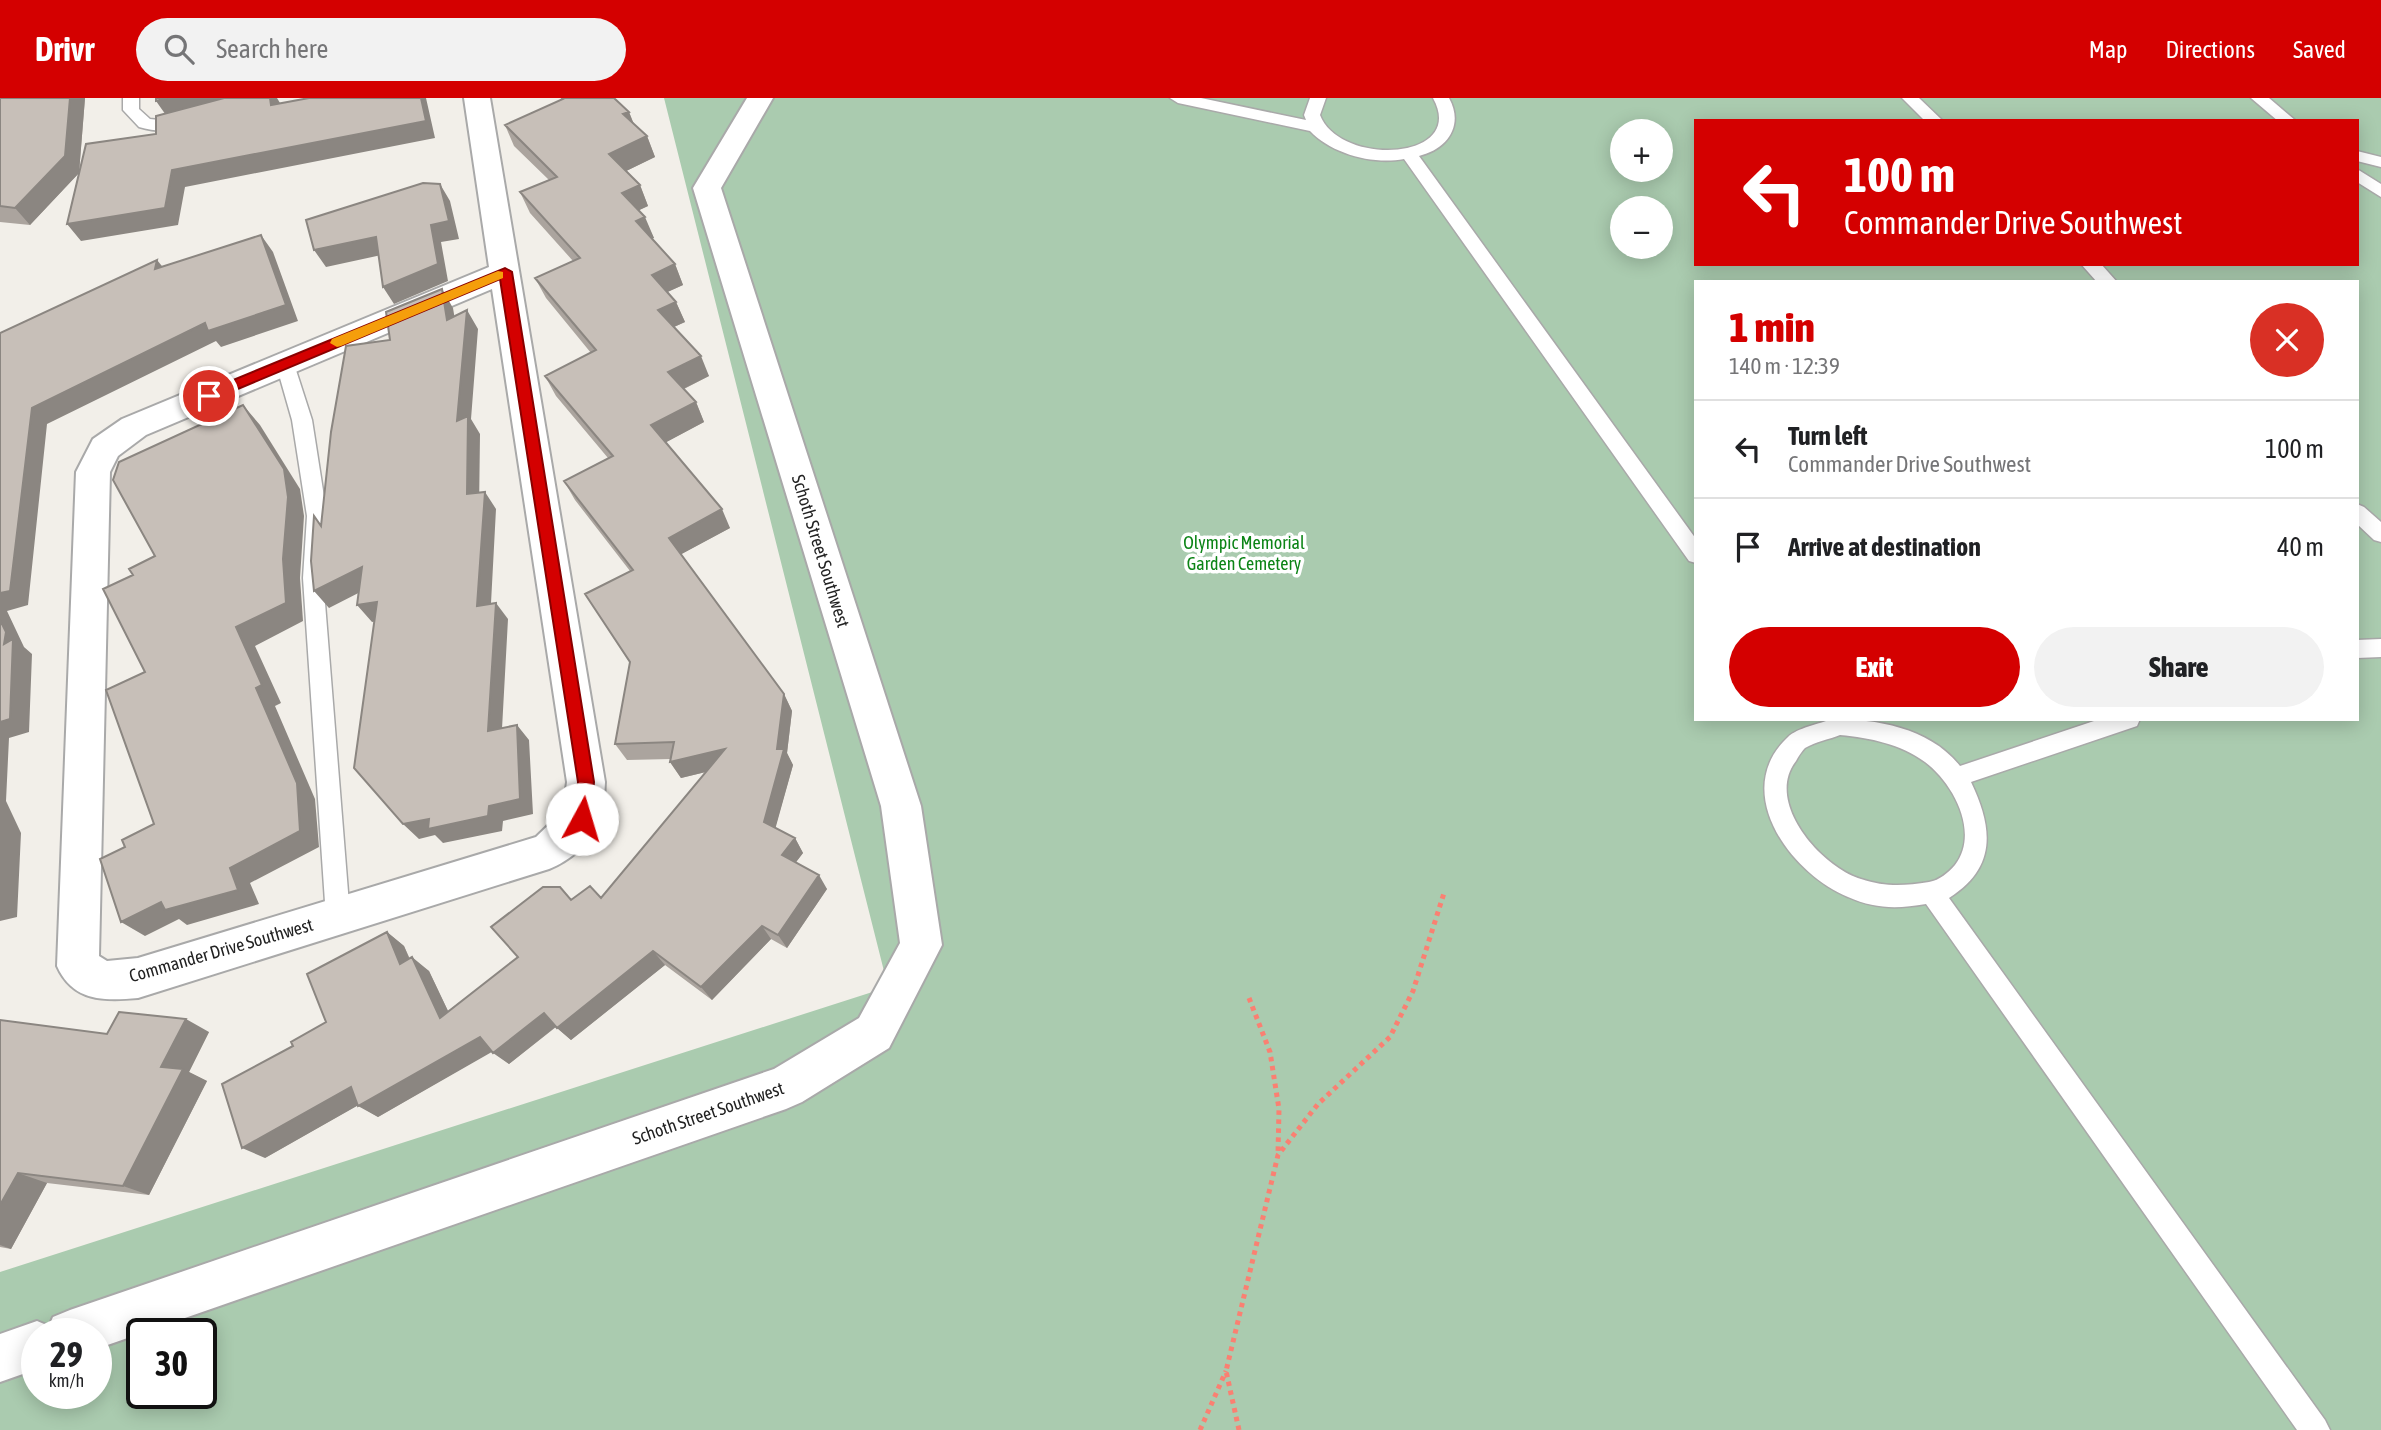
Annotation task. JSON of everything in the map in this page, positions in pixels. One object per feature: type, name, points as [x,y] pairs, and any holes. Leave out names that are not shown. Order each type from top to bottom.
[{"type":"street","name":"Commander Drive Southwest","points":[[477,98],[505,272],[586,782],[582,819],[549,851],[138,978],[102,981],[78,966],[93,472],[104,448],[134,427],[505,272]]},
{"type":"street","name":"Schoth Street Southwest","points":[[112,1320],[786,1087],[874,1033],[921,945],[901,806],[706,188],[760,98]]},
{"type":"street","points":[[0,1358],[21,1351]]},
{"type":"lane","points":[[131,98],[131,110],[145,124],[170,125],[196,119]]},
{"type":"lane","points":[[1178,98],[1317,127]]},
{"type":"lane","points":[[1318,98],[1313,114],[1317,127],[1329,140],[1347,149],[1370,155],[1410,155],[1432,145],[1443,135],[1449,123],[1448,111],[1442,98]]},
{"type":"lane","points":[[1910,98],[1933,119]]},
{"type":"lane","points":[[2259,98],[2285,119]]},
{"type":"lane","points":[[1410,155],[1694,552]]},
{"type":"lane","points":[[2359,156],[2381,162]]},
{"type":"lane","points":[[2359,176],[2381,192]]},
{"type":"lane","points":[[2092,266],[2106,280]]},
{"type":"lane","points":[[285,365],[302,420],[312,466],[317,516],[313,578],[338,917]]},
{"type":"lane","points":[[2359,514],[2381,534]]},
{"type":"lane","points":[[2359,649],[2381,648]]},
{"type":"lane","points":[[1955,778],[2123,721]]},
{"type":"lane","points":[[1816,724],[1874,728],[1905,738],[1936,758],[1955,778],[1973,813],[1977,829],[1974,855],[1958,879],[1919,897],[1893,899],[1856,890],[1820,871],[1784,831],[1773,800],[1773,784],[1782,759],[1816,724]]},
{"type":"lane","points":[[1932,893],[2315,1430]]},
{"type":"path","points":[[1278,1154],[1318,1104],[1390,1037],[1413,991],[1444,893]]},
{"type":"path","points":[[1200,1430],[1226,1371],[1278,1154],[1279,1109],[1270,1052],[1249,998]]},
{"type":"path","points":[[1226,1371],[1239,1430]]},
{"type":"green space","name":"Olympic Memorial Garden Cemetery","points":[[664,98],[2381,98],[2381,1430],[0,1430],[0,1272],[888,987]]},
{"type":"building","points":[[0,98],[70,98],[65,156],[15,208],[0,206]]},
{"type":"building","points":[[224,98],[270,98],[271,105],[309,98],[421,98],[426,121],[172,170],[165,208],[67,224],[86,144],[156,134],[156,116]]},
{"type":"building","points":[[562,98],[614,98],[629,112],[623,114],[647,136],[609,154],[640,185],[622,193],[645,217],[636,221],[675,264],[652,275],[676,302],[658,310],[701,356],[668,372],[696,402],[651,425],[722,509],[669,538],[784,694],[777,749],[784,749],[764,822],[795,838],[782,855],[819,875],[778,935],[762,926],[701,987],[653,951],[557,1028],[544,1013],[493,1053],[480,1037],[358,1106],[351,1087],[242,1148],[222,1084],[293,1046],[291,1042],[326,1022],[307,974],[387,932],[400,964],[412,957],[440,1018],[518,957],[491,927],[543,887],[560,887],[571,900],[590,886],[601,898],[725,749],[670,762],[674,742],[615,744],[630,662],[585,594],[633,570],[564,481],[613,456],[545,376],[596,350],[535,278],[580,258],[520,192],[557,177],[505,125]]},
{"type":"building","points":[[423,183],[440,184],[449,221],[431,225],[438,264],[383,287],[376,237],[314,250],[306,220]]},
{"type":"building","points":[[261,235],[286,305],[208,331],[205,323],[32,408],[10,591],[0,593],[0,333],[157,260],[155,269]]},
{"type":"building","points":[[442,289],[447,320],[467,310],[457,421],[468,416],[467,494],[485,492],[477,606],[496,603],[488,731],[517,725],[520,799],[489,806],[488,816],[428,829],[429,819],[403,824],[354,768],[377,602],[357,605],[362,567],[314,591],[311,561],[314,516],[321,526],[331,432],[346,346],[390,340],[386,312]]},
{"type":"building","points":[[243,405],[284,469],[288,497],[283,559],[286,603],[236,627],[262,685],[256,688],[297,783],[300,831],[230,868],[238,890],[165,910],[161,902],[121,922],[100,859],[125,847],[122,840],[154,824],[106,690],[145,672],[103,589],[133,575],[129,569],[155,556],[113,480],[119,462]]},
{"type":"building","points":[[0,620],[6,632],[4,644],[13,639],[10,719],[0,722]]},
{"type":"building","points":[[119,1012],[186,1019],[161,1067],[183,1069],[123,1186],[18,1173],[0,1205],[0,1020],[107,1034]]},
{"type":"slow traffic","points":[[337,343],[498,275]]},
{"type":"route","points":[[209,396],[505,272],[586,782],[582,819]]}]
